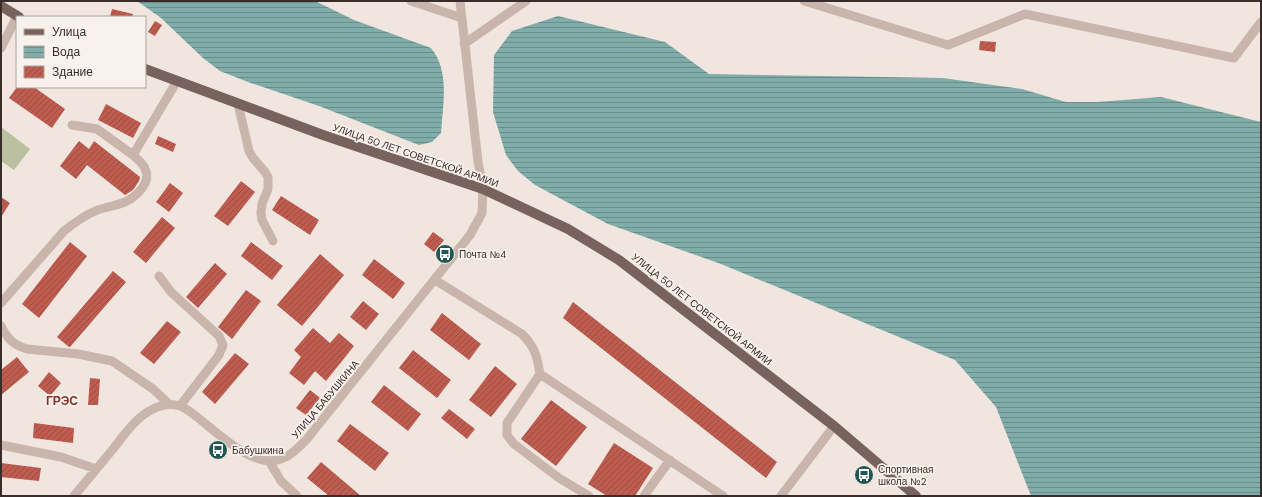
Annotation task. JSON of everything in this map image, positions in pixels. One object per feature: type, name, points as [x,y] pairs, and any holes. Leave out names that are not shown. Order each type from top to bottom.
[{"type":"main road","points":[[1,6],[16,16]]},
{"type":"main road","name":"УЛИЦА 50 ЛЕТ СОВЕТСКОЙ АРМИИ","points":[[146,69],[323,135],[483,189],[568,229],[619,260],[834,426],[916,496]]},
{"type":"street","points":[[411,1],[462,18]]},
{"type":"street","name":"УЛИЦА БАБУШКИНА","points":[[270,461],[280,459],[295,451],[307,439],[470,236],[479,221],[482,213],[483,189],[478,162],[460,1]]},
{"type":"street","points":[[464,44],[526,1]]},
{"type":"street","points":[[804,1],[948,45],[1025,14],[1234,58],[1261,22]]},
{"type":"street","points":[[1,48],[16,21]]},
{"type":"street","points":[[133,155],[177,81]]},
{"type":"street","points":[[238,104],[249,151],[268,177],[268,189],[262,204],[261,213],[262,220],[273,241]]},
{"type":"street","points":[[1,303],[64,231],[73,224],[95,212],[131,199],[137,194],[145,182],[147,176],[146,169],[133,155],[97,129],[72,125]]},
{"type":"street","points":[[159,276],[171,292],[219,336],[223,345],[219,355],[180,406]]},
{"type":"street","points":[[435,280],[522,334],[529,340],[537,355],[540,374],[507,423],[507,435],[514,444],[552,473],[589,496]]},
{"type":"street","points":[[1,326],[8,339],[19,347],[78,354],[112,362],[153,389],[169,404]]},
{"type":"street","points":[[540,374],[723,496]]},
{"type":"street","points":[[74,496],[132,426],[144,414],[156,407],[169,404],[180,406],[190,412],[245,453],[255,458],[270,461],[281,481],[298,496]]},
{"type":"street","points":[[781,496],[834,426]]},
{"type":"street","points":[[1,445],[61,457],[96,469]]},
{"type":"street","points":[[644,496],[670,460]]},
{"type":"green space","points":[[1,127],[30,149],[14,170],[1,161]]},
{"type":"water","points":[[137,1],[315,1],[354,20],[431,48],[437,57],[443,77],[444,99],[441,133],[432,142],[419,145],[319,106],[220,71],[203,58],[161,18]]},
{"type":"water","points":[[558,16],[665,42],[709,74],[943,78],[1022,89],[1066,102],[1097,102],[1161,97],[1261,122],[1261,496],[1031,496],[996,407],[955,360],[721,264],[608,224],[535,185],[518,171],[506,155],[493,112],[494,55],[512,31]]},
{"type":"building","points":[[112,9],[133,14],[132,16],[110,16]]},
{"type":"building","points":[[155,21],[162,25],[155,36],[148,32]]},
{"type":"building","points":[[980,41],[996,42],[995,52],[979,50]]},
{"type":"building","points":[[16,88],[35,88],[65,109],[52,128],[9,98]]},
{"type":"building","points":[[106,104],[141,123],[133,138],[98,120]]},
{"type":"building","points":[[158,136],[176,144],[173,152],[155,144]]},
{"type":"building","points":[[79,141],[89,149],[94,141],[140,177],[133,190],[125,195],[87,165],[76,179],[60,166]]},
{"type":"building","points":[[241,181],[255,192],[228,226],[214,216]]},
{"type":"building","points":[[170,183],[183,193],[169,212],[156,202]]},
{"type":"building","points":[[281,196],[319,220],[310,235],[272,210]]},
{"type":"building","points":[[1,197],[10,203],[1,217]]},
{"type":"building","points":[[162,217],[175,228],[146,263],[133,252]]},
{"type":"building","points":[[433,232],[444,240],[434,252],[424,244]]},
{"type":"building","points":[[70,242],[87,256],[39,318],[22,304]]},
{"type":"building","points":[[251,242],[283,266],[272,280],[241,256]]},
{"type":"building","points":[[320,254],[344,275],[302,326],[277,305]]},
{"type":"building","points":[[374,259],[405,283],[393,299],[362,275]]},
{"type":"building","points":[[215,263],[227,274],[198,308],[186,297]]},
{"type":"building","points":[[113,271],[126,282],[69,347],[57,337]]},
{"type":"building","points":[[246,290],[261,301],[232,339],[218,327]]},
{"type":"building","points":[[363,301],[379,314],[366,330],[350,317]]},
{"type":"building","points":[[573,302],[777,462],[766,478],[563,318]]},
{"type":"building","points":[[442,313],[481,344],[469,360],[430,330]]},
{"type":"building","points":[[167,321],[181,332],[154,364],[140,353]]},
{"type":"building","points":[[313,328],[330,343],[339,333],[354,346],[326,381],[315,371],[304,385],[289,373],[301,357],[294,350]]},
{"type":"building","points":[[413,350],[451,380],[437,398],[399,368]]},
{"type":"building","points":[[235,353],[249,364],[215,404],[202,392]]},
{"type":"building","points":[[17,357],[29,372],[1,395],[1,370]]},
{"type":"building","points":[[495,366],[517,384],[491,417],[469,400]]},
{"type":"building","points":[[49,372],[61,383],[50,396],[38,386]]},
{"type":"building","points":[[90,378],[100,379],[98,405],[88,405]]},
{"type":"building","points":[[384,385],[421,414],[408,431],[371,402]]},
{"type":"building","points":[[310,390],[320,398],[306,415],[296,408]]},
{"type":"building","points":[[551,400],[587,427],[556,466],[521,439]]},
{"type":"building","points":[[449,409],[475,429],[467,439],[441,418]]},
{"type":"building","points":[[34,423],[74,428],[73,443],[33,438]]},
{"type":"building","points":[[350,424],[389,453],[375,471],[337,441]]},
{"type":"building","points":[[614,443],[653,468],[635,496],[607,496],[588,484]]},
{"type":"building","points":[[321,462],[361,496],[329,496],[307,478]]},
{"type":"building","points":[[1,463],[41,468],[39,481],[1,477]]},
{"type":"place","name":"Почта №4","points":[[445,254]]},
{"type":"place","name":"Бабушкина","points":[[218,450]]},
{"type":"place","name":"Спортивная школа №2","points":[[864,475]]},
{"type":"district","name":"ГРЭС","points":[[62,401]]}]
